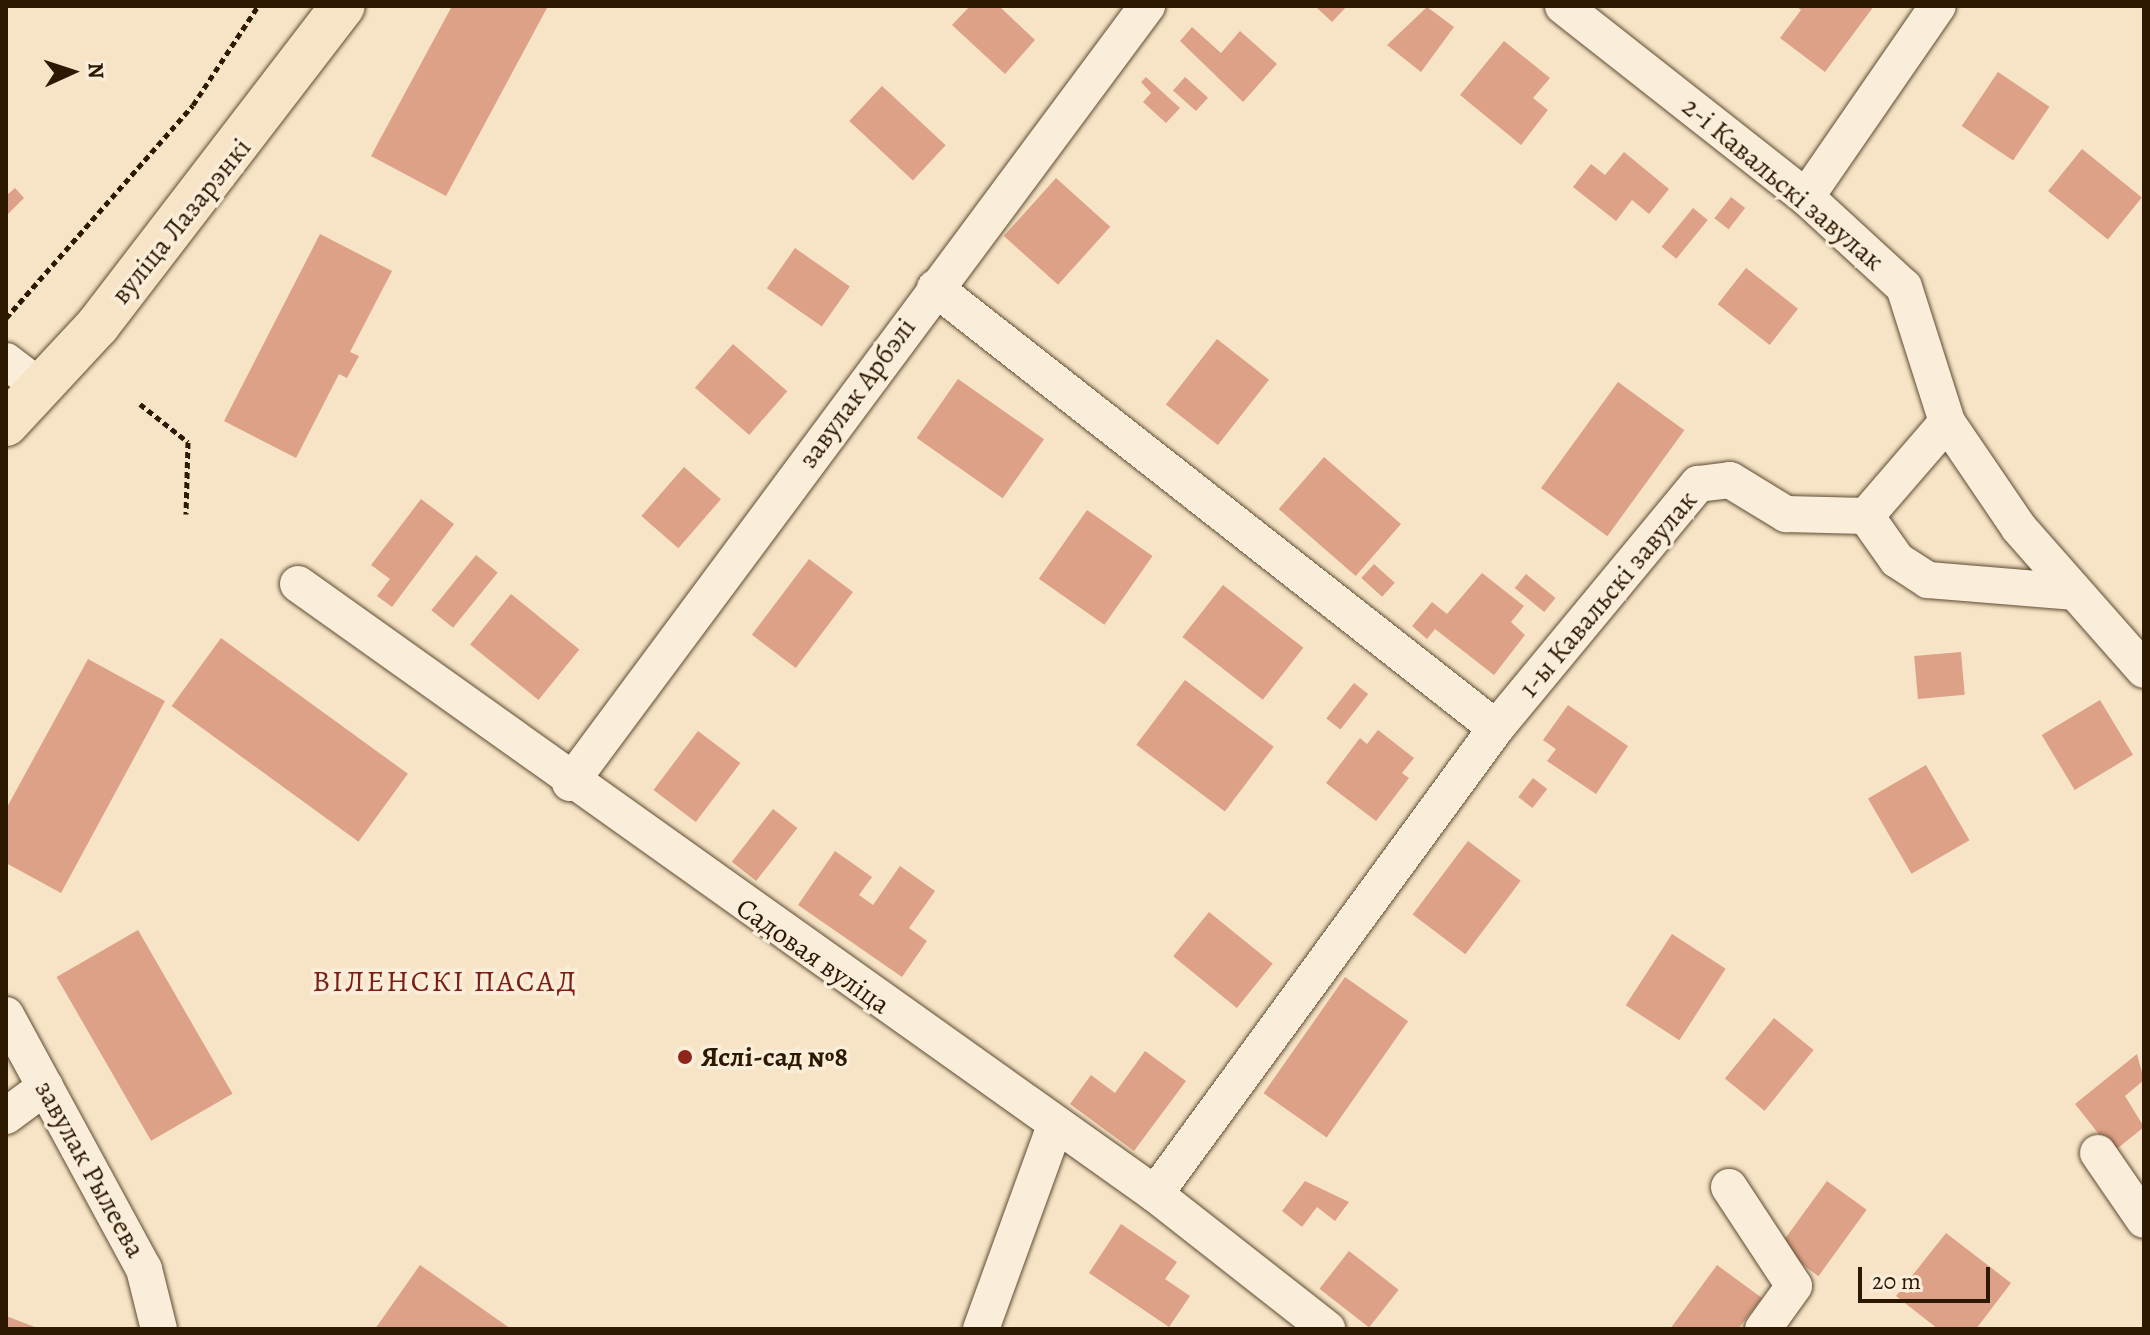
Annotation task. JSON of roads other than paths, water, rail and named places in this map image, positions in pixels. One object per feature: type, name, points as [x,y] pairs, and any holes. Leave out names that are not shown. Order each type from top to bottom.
[{"type":"main road","name":"вуліца Лазарэнкі","points":[[6,424],[41,388],[264,117],[343,6]]},
{"type":"street","name":"завулак Арбэлі","points":[[570,783],[1147,6]]},
{"type":"street","name":"2-і Кавальскі завулак","points":[[1563,6],[1806,197],[1904,287],[1947,422],[2073,592],[2144,670]]},
{"type":"street","points":[[1806,197],[1938,6]]},
{"type":"street","points":[[935,288],[1496,728]]},
{"type":"street","points":[[6,361],[41,388]]},
{"type":"street","points":[[1947,422],[1866,516],[1897,560],[1928,580],[2073,592]]},
{"type":"street","name":"1-ы Кавальскі завулак","points":[[1155,1194],[1496,728],[1698,484],[1730,480],[1786,514],[1866,516]]},
{"type":"street","name":"Садовая вуліца","points":[[298,584],[570,783],[1054,1128],[1155,1194],[1327,1329]]},
{"type":"street","name":"завулак Рылеева","points":[[6,1015],[144,1269],[159,1329]]},
{"type":"street","points":[[6,1116],[45,1087]]},
{"type":"street","points":[[981,1329],[1054,1128]]},
{"type":"street","points":[[2098,1153],[2144,1220]]},
{"type":"street","points":[[1729,1187],[1794,1286],[1763,1329]]},
{"type":"place","name":"Яслі-сад №8","points":[[685,1057]]},
{"type":"district","name":"ВІЛЕНСКІ ПАСАД","points":[[445,981]]}]
